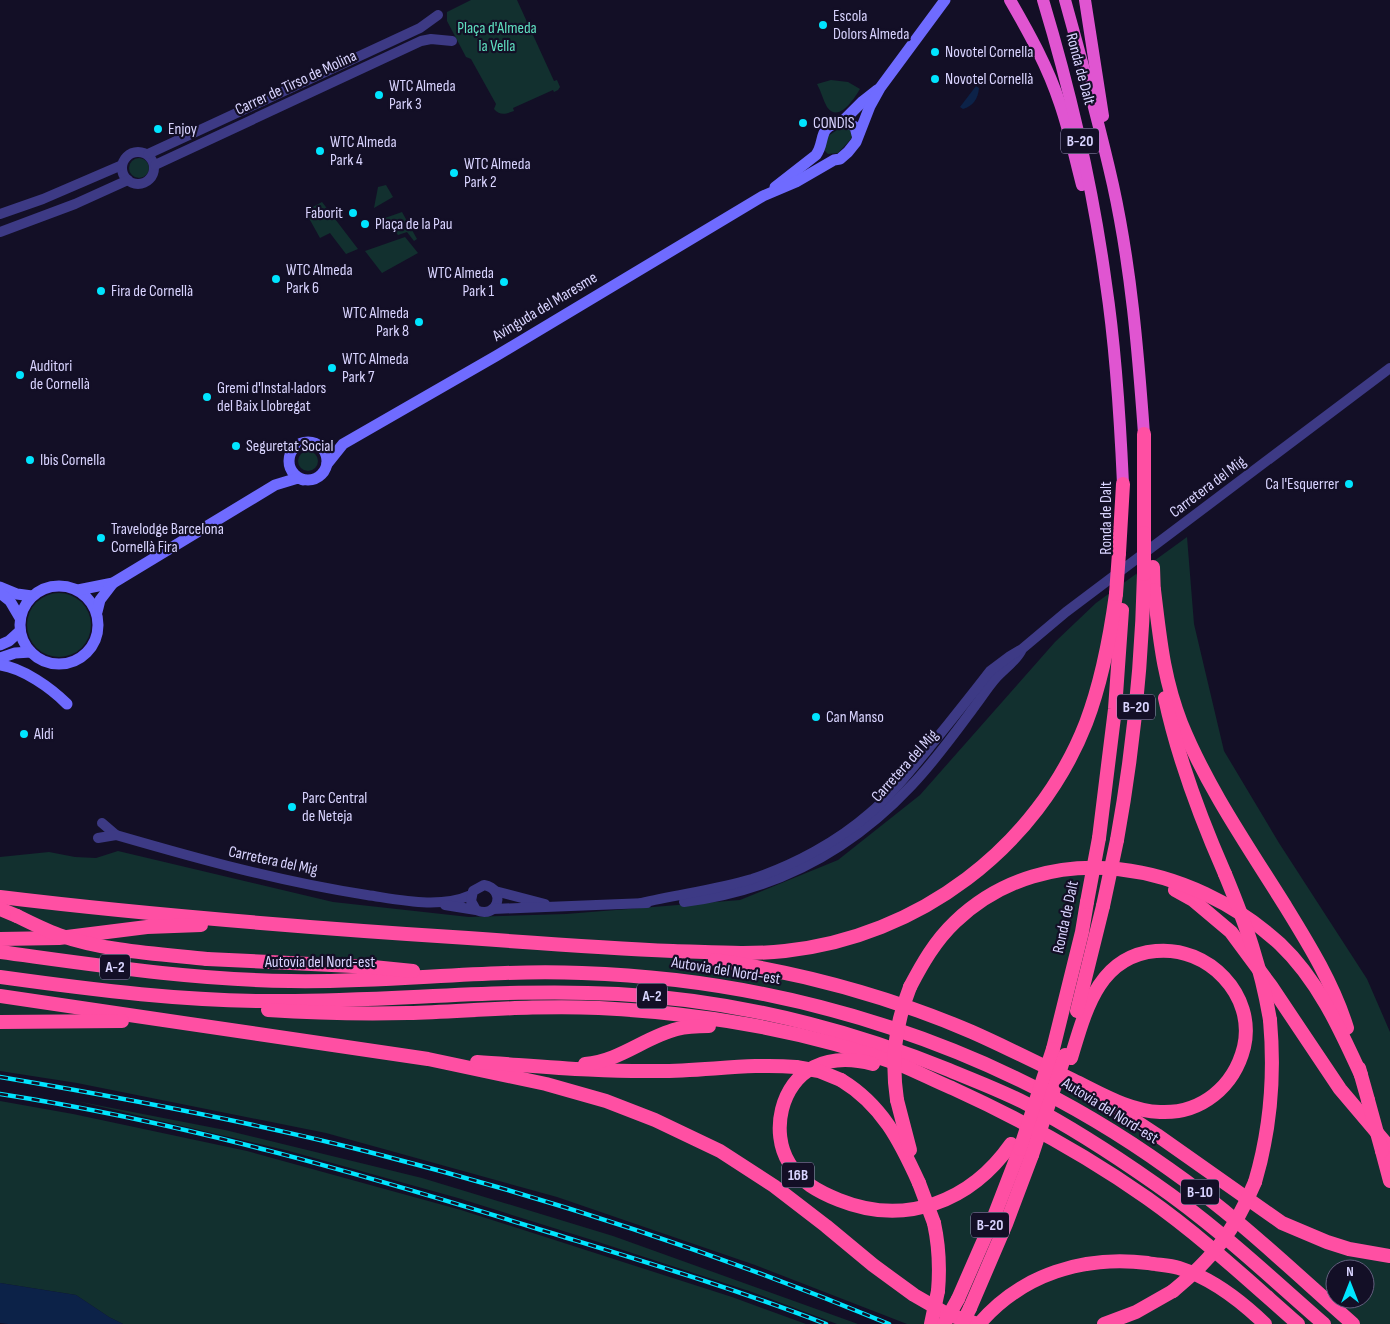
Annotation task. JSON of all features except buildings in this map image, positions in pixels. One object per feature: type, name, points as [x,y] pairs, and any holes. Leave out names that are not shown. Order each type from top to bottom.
[{"type":"highway","points":[[1010,0],[1044,64],[1061,105],[1107,285]]},
{"type":"highway","name":"Ronda de Dalt","points":[[1043,0],[1065,77],[1084,158],[1107,285],[1118,400],[1123,484],[1115,709],[1099,838],[1082,932],[1054,1053]]},
{"type":"highway","name":"Ronda de Dalt","points":[[1065,0],[1113,186],[1134,320],[1144,434]]},
{"type":"highway","points":[[1086,0],[1113,186]]},
{"type":"highway","name":"B-20","points":[[962,1324],[1006,1224],[1054,1053],[1089,968],[1117,840],[1135,717],[1142,620],[1148,570],[1144,434]]},
{"type":"highway","points":[[1148,570],[1154,590],[1164,665],[1182,724],[1216,792],[1323,970],[1346,1024],[1368,1100],[1386,1150],[1390,1181]]},
{"type":"highway","points":[[1104,1324],[1136,1312],[1173,1291],[1208,1259],[1222,1242],[1236,1223],[1255,1182],[1263,1156],[1271,1101],[1272,1049],[1270,1020],[1265,992],[1256,956],[1196,804],[1174,740],[1159,666],[1154,590]]},
{"type":"highway","points":[[0,897],[121,910],[161,920],[272,925],[628,949],[734,953],[770,952],[828,944],[858,936],[901,919],[935,901],[966,880],[1004,847],[1025,824],[1054,786],[1071,757],[1085,726],[1100,682],[1119,592]]},
{"type":"highway","points":[[931,1324],[938,1291],[938,1240],[897,1100],[894,1082],[894,1049],[900,1016],[910,987],[930,952],[954,923],[969,909],[990,895],[1031,876],[1072,868],[1104,867],[1166,880],[1195,890],[1224,904],[1252,922],[1280,945],[1304,972],[1325,1002],[1361,1075]]},
{"type":"highway","points":[[1135,872],[1166,884],[1193,900],[1231,932],[1272,986],[1340,1089],[1386,1150]]},
{"type":"highway","points":[[0,910],[52,932],[77,940],[129,950],[207,958],[374,967],[451,975]]},
{"type":"highway","points":[[0,939],[59,938],[129,929],[161,920]]},
{"type":"highway","points":[[628,949],[734,963],[835,986],[895,1003],[932,1016],[1003,1046],[1054,1053],[1113,1100],[1130,1106],[1159,1112],[1175,1112],[1191,1108],[1207,1100],[1228,1082],[1236,1069],[1245,1044],[1243,1013],[1230,983],[1203,960],[1187,953],[1173,951],[1142,953],[1115,967],[1098,984],[1084,1015],[1054,1053]]},
{"type":"highway","name":"Autovia del Nord-est","points":[[0,952],[177,974],[289,981],[379,980],[501,973],[585,973],[687,981],[758,992],[812,1004],[888,1026],[980,1061],[1078,1110],[1168,1168],[1259,1240],[1353,1324]]},
{"type":"highway","name":"A-2","points":[[0,976],[135,994],[214,1000],[280,1001],[576,992],[689,1000],[806,1022],[845,1033],[928,1062],[1026,1103]]},
{"type":"highway","points":[[135,994],[232,1008],[321,1013],[406,1013],[549,1008],[633,1010],[703,1018],[774,1030],[843,1047],[903,1066],[932,1079],[1005,1113],[1100,1166],[1149,1199],[1190,1230],[1298,1324]]},
{"type":"highway","points":[[0,996],[428,1059],[575,1091],[634,1111],[720,1151],[774,1186],[914,1296],[948,1314],[978,1324],[989,1313],[1022,1288],[1052,1273],[1086,1263],[1127,1261],[1179,1268],[1205,1279],[1235,1298],[1265,1324]]},
{"type":"highway","points":[[0,1022],[131,1021],[238,1030]]},
{"type":"highway","points":[[532,1066],[598,1062],[621,1055],[662,1034],[692,1026],[726,1026],[774,1030]]},
{"type":"highway","points":[[1054,1053],[1111,1105],[1282,1223],[1326,1242],[1349,1249],[1390,1256]]},
{"type":"highway","name":"16B","points":[[932,1079],[856,1061],[826,1062],[813,1067],[794,1084],[783,1104],[779,1126],[782,1149],[787,1161],[805,1182],[818,1191],[858,1207],[889,1211],[905,1210],[934,1204],[952,1197],[966,1190],[993,1168],[1026,1154],[1022,1123],[1054,1053]]},
{"type":"highway","points":[[428,1059],[621,1072],[766,1066],[796,1066],[819,1071],[841,1080],[869,1100],[884,1118],[920,1183]]},
{"type":"highway","name":"B-10","points":[[1026,1103],[1109,1152],[1157,1185],[1250,1259],[1324,1324]]},
{"type":"highway","name":"B-20","points":[[944,1324],[958,1299],[993,1219],[1026,1154]]},
{"type":"main road","points":[[763,196],[796,182],[834,160],[845,156],[852,148],[880,88],[945,0]]},
{"type":"main road","points":[[841,123],[863,101],[880,88]]},
{"type":"main road","points":[[763,196],[820,150],[824,131],[832,125],[841,123],[852,125],[858,135]]},
{"type":"main road","points":[[820,150],[824,157],[834,160]]},
{"type":"main road","name":"Avinguda del Maresme","points":[[327,464],[343,444],[496,356],[763,196]]},
{"type":"main road","points":[[78,590],[113,583],[276,485],[298,478],[311,480],[319,477],[324,472],[327,464],[326,454],[320,446],[308,442],[300,444],[292,451],[276,485]]},
{"type":"main road","name":"Avinguda del Maresme","points":[[320,446],[343,444]]},
{"type":"main road","points":[[289,460],[292,471],[303,480]]},
{"type":"main road","points":[[97,612],[100,600],[113,583]]},
{"type":"main road","points":[[56,585],[78,590],[91,601],[97,612],[99,626],[95,641],[79,659],[69,663],[56,664],[42,660],[30,652],[20,631],[20,618],[24,606],[32,596],[41,590],[56,585]]},
{"type":"main road","points":[[0,588],[17,594],[32,596]]},
{"type":"main road","points":[[0,593],[10,601],[20,618]]},
{"type":"main road","points":[[0,645],[20,631]]},
{"type":"main road","points":[[0,658],[15,653],[30,652]]},
{"type":"main road","points":[[0,665],[13,668],[51,688],[67,704]]},
{"type":"street","name":"Carrer de Tirso de Molina","points":[[148,154],[420,28],[438,15]]},
{"type":"street","name":"Carrer de Tirso de Molina","points":[[155,165],[421,41],[431,39],[452,41]]},
{"type":"street","points":[[139,151],[148,154],[155,165],[154,174],[145,183],[136,184],[128,180],[123,174],[122,165],[125,158],[131,153],[139,151]]},
{"type":"street","points":[[0,214],[43,199],[122,165]]},
{"type":"street","points":[[0,232],[68,207],[128,180]]},
{"type":"street","name":"Carretera del Mig","points":[[493,909],[550,906],[580,907],[641,903],[660,898],[705,892],[753,878],[802,858],[847,831],[871,812],[898,786],[990,671],[1010,656],[1022,650],[1066,612],[1390,368]]},
{"type":"street","name":"Carretera del Mig","points":[[102,823],[116,835],[208,862],[290,881],[380,897],[476,910]]},
{"type":"street","name":"Carretera del Mig","points":[[98,838],[116,835]]},
{"type":"street","points":[[484,885],[495,891],[498,900],[493,909],[485,912],[476,910],[472,905],[471,895],[476,888],[484,885]]},
{"type":"street","name":"Carretera del Mig","points":[[495,891],[550,906]]},
{"type":"street","name":"Carretera del Mig","points":[[427,902],[453,901],[471,895]]},
{"type":"green space","name":"Plaça d'Almeda la Vella","points":[[471,0],[517,0],[554,81],[557,80],[560,87],[558,90],[554,92],[553,90],[513,108],[514,111],[508,113],[501,114],[494,109],[496,104],[471,59],[466,57],[447,21],[447,12]]},
{"type":"green space","points":[[831,80],[848,82],[860,89],[841,111],[832,111],[827,107],[817,84]]},
{"type":"green space","points":[[840,128],[850,129],[851,139],[838,153],[828,154],[824,150],[828,136]]},
{"type":"green space","points":[[139,158],[146,161],[149,168],[146,175],[139,178],[132,175],[129,168],[132,161]]},
{"type":"green space","points":[[386,185],[393,197],[374,208],[378,187]]},
{"type":"green space","points":[[322,202],[358,249],[346,254],[330,233],[320,238],[305,211]]},
{"type":"green space","points":[[402,212],[417,239],[414,241],[407,232],[398,235],[389,226],[385,218]]},
{"type":"green space","points":[[405,237],[418,253],[382,273],[365,251]]},
{"type":"green space","points":[[304,451],[312,451],[318,457],[318,465],[312,471],[304,471],[298,465],[298,457]]},
{"type":"green space","points":[[1187,537],[1194,624],[1224,751],[1279,843],[1367,979],[1390,1032],[1390,1324],[907,1324],[755,1265],[557,1197],[326,1133],[77,1083],[0,1071],[0,857],[49,852],[75,857],[96,858],[118,851],[333,902],[469,917],[566,914],[740,900],[838,860],[920,795],[1055,642],[1096,603]]},
{"type":"green space","points":[[53,593],[65,593],[82,602],[89,613],[91,625],[89,637],[82,648],[65,657],[53,657],[41,652],[32,643],[27,631],[27,619],[32,607],[41,598]]},
{"type":"green space","points":[[0,1101],[73,1114],[247,1151],[461,1210],[732,1297],[806,1324],[123,1324],[76,1295],[0,1283]]},
{"type":"green space","points":[[76,1101],[225,1130],[422,1178],[613,1236],[858,1324],[837,1324],[752,1292],[458,1198],[289,1151]]},
{"type":"water","points":[[976,86],[979,88],[976,99],[970,106],[963,109],[960,107]]},
{"type":"water","points":[[0,1283],[76,1295],[123,1324],[0,1323]]},
{"type":"railway","points":[[0,1077],[231,1120],[435,1169],[566,1208],[697,1251],[825,1298],[889,1324]]},
{"type":"railway","points":[[0,1094],[136,1119],[203,1134],[336,1169],[681,1273],[826,1324]]},
{"type":"place","name":"Escola Dolors Almeda","points":[[823,25]]},
{"type":"place","name":"Novotel Cornella","points":[[935,52]]},
{"type":"place","name":"Novotel Cornellà","points":[[935,79]]},
{"type":"place","name":"WTC Almeda Park 3","points":[[379,95]]},
{"type":"place","name":"CONDIS","points":[[803,123]]},
{"type":"place","name":"Enjoy","points":[[158,129]]},
{"type":"place","name":"WTC Almeda Park 4","points":[[320,151]]},
{"type":"place","name":"WTC Almeda Park 2","points":[[454,173]]},
{"type":"place","name":"Faborit","points":[[353,213]]},
{"type":"place","name":"Plaça de la Pau","points":[[365,224]]},
{"type":"place","name":"WTC Almeda Park 6","points":[[276,279]]},
{"type":"place","name":"WTC Almeda Park 1","points":[[504,282]]},
{"type":"place","name":"Fira de Cornellà","points":[[101,291]]},
{"type":"place","name":"WTC Almeda Park 8","points":[[419,322]]},
{"type":"place","name":"WTC Almeda Park 7","points":[[332,368]]},
{"type":"place","name":"Auditori de Cornellà","points":[[20,375]]},
{"type":"place","name":"Gremi d'Instal·ladors del Baix Llobregat","points":[[207,397]]},
{"type":"place","name":"Seguretat Social","points":[[236,446]]},
{"type":"place","name":"Ibis Cornella","points":[[30,460]]},
{"type":"place","name":"Ca l'Esquerrer","points":[[1349,484]]},
{"type":"place","name":"Travelodge Barcelona Cornellà Fira","points":[[101,538]]},
{"type":"place","name":"Can Manso","points":[[816,717]]},
{"type":"place","name":"Aldi","points":[[24,734]]},
{"type":"place","name":"Parc Central de Neteja","points":[[292,807]]}]
